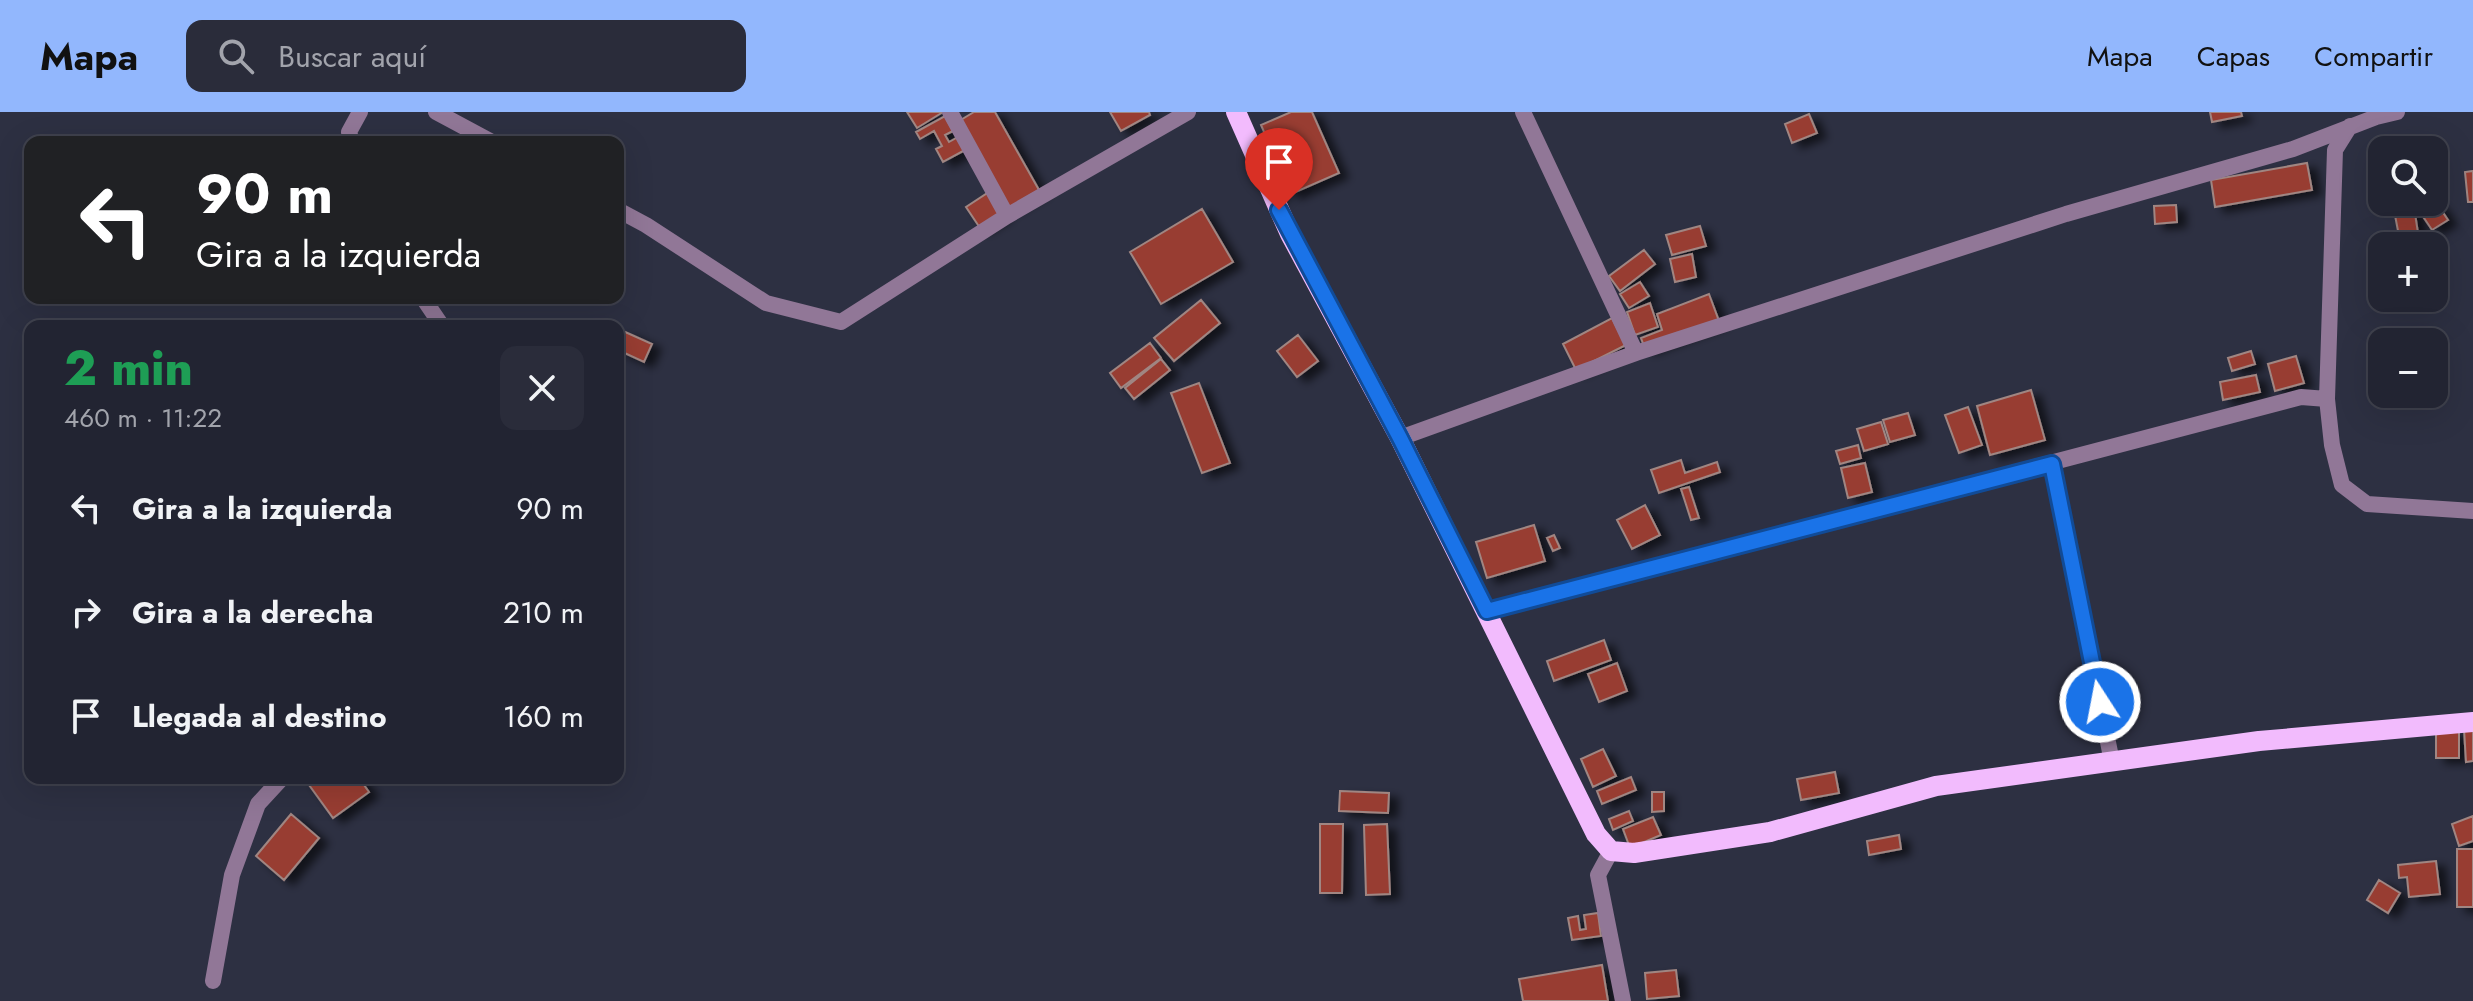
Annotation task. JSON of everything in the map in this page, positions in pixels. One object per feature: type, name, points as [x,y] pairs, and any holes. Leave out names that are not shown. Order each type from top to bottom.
[{"type":"main road","points":[[1236,112],[1290,234],[1400,438],[1596,834],[1611,851],[1634,853],[1770,832],[1936,786],[2259,741],[2473,722]]},
{"type":"street","points":[[350,136],[349,132],[360,112]]},
{"type":"street","points":[[436,112],[481,136]]},
{"type":"street","points":[[950,112],[1007,216]]},
{"type":"street","points":[[624,213],[766,303],[841,322],[1007,216],[1188,112]]},
{"type":"street","points":[[1523,112],[1636,353]]},
{"type":"street","points":[[2361,112],[2335,150],[2327,399],[2332,445],[2342,485],[2367,504],[2473,511]]},
{"type":"street","points":[[1400,438],[1636,353],[2066,214],[2293,149],[2397,112]]},
{"type":"street","points":[[1487,611],[2301,397],[2327,399]]},
{"type":"street","points":[[2052,464],[2112,762]]},
{"type":"street","points":[[213,981],[232,875],[258,804],[276,784]]},
{"type":"street","points":[[1611,851],[1598,875],[1623,1001]]},
{"type":"building","points":[[907,112],[943,112],[917,128]]},
{"type":"building","points":[[974,112],[995,112],[1039,190],[1008,208],[959,121]]},
{"type":"building","points":[[1110,112],[1149,112],[1150,115],[1121,131]]},
{"type":"building","points":[[1291,112],[1312,112],[1339,173],[1291,194],[1261,125]]},
{"type":"building","points":[[2210,112],[2241,112],[2242,116],[2212,122]]},
{"type":"building","points":[[1809,114],[1817,133],[1792,143],[1785,124]]},
{"type":"building","points":[[945,116],[953,131],[945,135],[949,142],[958,137],[965,150],[943,162],[936,149],[942,146],[934,131],[920,139],[916,132]]},
{"type":"building","points":[[2307,163],[2312,190],[2215,207],[2211,180]]},
{"type":"building","points":[[2473,171],[2473,202],[2468,202],[2465,172]]},
{"type":"building","points":[[989,192],[1003,214],[980,228],[966,207]]},
{"type":"building","points":[[2176,205],[2177,222],[2155,224],[2154,206]]},
{"type":"building","points":[[1202,209],[1233,262],[1161,304],[1130,252]]},
{"type":"building","points":[[2395,216],[2415,216],[2418,232],[2398,232]]},
{"type":"building","points":[[2423,216],[2445,216],[2448,220],[2432,230]]},
{"type":"building","points":[[1700,226],[1706,246],[1672,255],[1666,235]]},
{"type":"building","points":[[1644,250],[1655,264],[1620,291],[1609,276]]},
{"type":"building","points":[[1692,254],[1696,277],[1675,282],[1670,259]]},
{"type":"building","points":[[1640,282],[1649,296],[1629,308],[1620,294]]},
{"type":"building","points":[[1709,294],[1719,321],[1645,349],[1641,338],[1662,330],[1657,314]]},
{"type":"building","points":[[1201,300],[1220,323],[1174,361],[1154,338]]},
{"type":"building","points":[[1650,303],[1658,327],[1635,335],[1627,312]]},
{"type":"building","points":[[1612,318],[1626,345],[1576,370],[1563,344]]},
{"type":"building","points":[[624,331],[652,344],[644,362],[624,353]]},
{"type":"building","points":[[1298,335],[1318,361],[1297,377],[1277,351]]},
{"type":"building","points":[[1150,343],[1161,358],[1121,388],[1110,373]]},
{"type":"building","points":[[2251,351],[2255,364],[2232,371],[2228,358]]},
{"type":"building","points":[[2296,356],[2304,383],[2275,391],[2268,364]]},
{"type":"building","points":[[1161,359],[1170,370],[1134,399],[1125,388]]},
{"type":"building","points":[[2256,375],[2260,392],[2223,400],[2220,382]]},
{"type":"building","points":[[1199,383],[1230,463],[1202,473],[1171,393]]},
{"type":"building","points":[[2031,390],[2045,440],[1990,455],[1977,406]]},
{"type":"building","points":[[1968,407],[1982,445],[1959,453],[1945,415]]},
{"type":"building","points":[[1908,413],[1915,435],[1890,442],[1883,420]]},
{"type":"building","points":[[1881,422],[1888,444],[1864,451],[1857,429]]},
{"type":"building","points":[[1858,445],[1861,458],[1840,464],[1836,451]]},
{"type":"building","points":[[1681,460],[1685,473],[1717,462],[1720,472],[1659,493],[1651,470]]},
{"type":"building","points":[[1865,463],[1872,492],[1848,498],[1841,468]]},
{"type":"building","points":[[1689,487],[1699,518],[1691,520],[1681,489]]},
{"type":"building","points":[[1645,505],[1660,535],[1632,549],[1617,520]]},
{"type":"building","points":[[1534,525],[1545,561],[1487,578],[1476,542]]},
{"type":"building","points":[[1554,535],[1560,548],[1553,551],[1547,538]]},
{"type":"building","points":[[1604,640],[1611,660],[1554,681],[1547,661]]},
{"type":"building","points":[[1617,663],[1627,691],[1599,702],[1588,674]]},
{"type":"building","points":[[2473,728],[2473,761],[2466,762],[2464,729]]},
{"type":"building","points":[[2436,732],[2459,732],[2459,758],[2436,758]]},
{"type":"building","points":[[1603,749],[1616,776],[1593,787],[1581,759]]},
{"type":"building","points":[[1835,772],[1839,793],[1801,800],[1797,779]]},
{"type":"building","points":[[1631,777],[1636,790],[1602,804],[1597,791]]},
{"type":"building","points":[[308,784],[363,784],[369,792],[333,818]]},
{"type":"building","points":[[1340,791],[1389,793],[1388,813],[1339,811]]},
{"type":"building","points":[[1652,792],[1664,792],[1664,811],[1652,812]]},
{"type":"building","points":[[1629,811],[1633,821],[1613,830],[1609,819]]},
{"type":"building","points":[[291,814],[319,838],[284,880],[256,856]]},
{"type":"building","points":[[2473,816],[2473,841],[2459,846],[2452,824]]},
{"type":"building","points":[[1653,817],[1661,835],[1630,848],[1623,829]]},
{"type":"building","points":[[1320,824],[1343,824],[1342,893],[1320,893]]},
{"type":"building","points":[[1387,824],[1390,894],[1366,895],[1364,825]]},
{"type":"building","points":[[1899,835],[1901,849],[1869,855],[1867,841]]},
{"type":"building","points":[[2457,849],[2473,849],[2473,907],[2457,907]]},
{"type":"building","points":[[2436,861],[2440,894],[2409,897],[2407,877],[2399,878],[2398,865]]},
{"type":"building","points":[[2379,880],[2400,893],[2388,913],[2367,900]]},
{"type":"building","points":[[1598,913],[1601,936],[1572,940],[1568,918],[1578,916],[1580,930],[1586,929],[1584,915]]},
{"type":"building","points":[[1602,965],[1608,1001],[1523,1001],[1519,979]]},
{"type":"building","points":[[1676,970],[1679,996],[1647,999],[1645,973]]},
{"type":"route","points":[[1279,210],[1400,438],[1487,611],[2052,464],[2100,702]]}]
